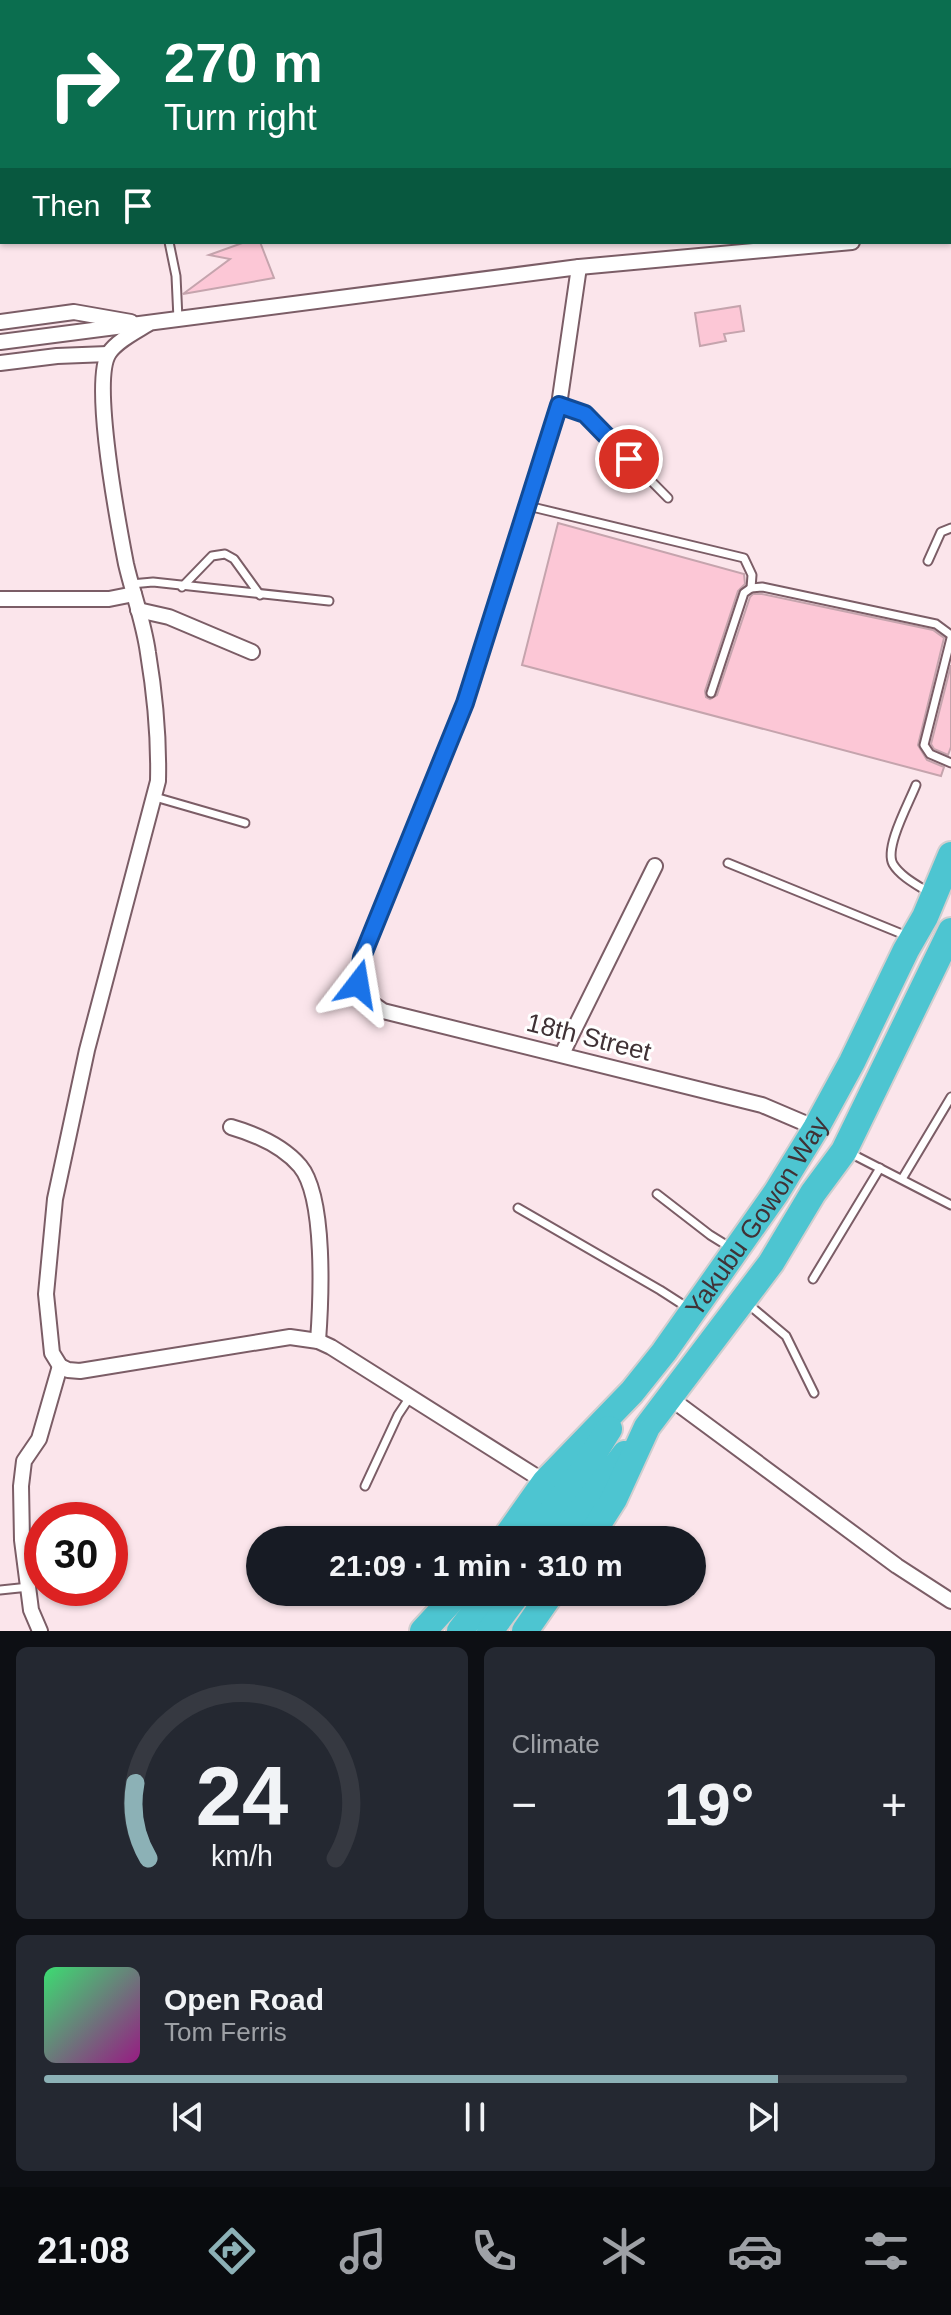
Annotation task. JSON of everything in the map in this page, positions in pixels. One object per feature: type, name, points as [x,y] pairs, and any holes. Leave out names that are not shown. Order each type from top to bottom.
[{"type":"highway","name":"Yakubu Gowon Way","points":[[514,1526],[545,1482],[632,1392],[736,1251],[816,1128],[882,1003],[951,855]]},
{"type":"highway","name":"Yakubu Gowon Way","points":[[597,1526],[614,1499],[647,1427],[771,1263],[813,1193],[844,1151],[951,931]]},
{"type":"highway","points":[[541,1526],[582,1472],[632,1392]]},
{"type":"highway","points":[[569,1526],[647,1427]]},
{"type":"highway","points":[[423,1631],[446,1606]]},
{"type":"highway","points":[[440,1631],[457,1606]]},
{"type":"highway","points":[[460,1631],[479,1606]]},
{"type":"highway","points":[[490,1631],[509,1606]]},
{"type":"highway","points":[[525,1631],[542,1606]]},
{"type":"street","points":[[0,342],[579,267],[830,244]]},
{"type":"street","points":[[527,506],[559,405],[579,267]]},
{"type":"street","points":[[0,322],[74,312],[148,324]]},
{"type":"street","points":[[148,324],[108,354],[102,381],[113,483],[148,652],[158,754],[154,797],[87,1050],[55,1199],[46,1294],[52,1353],[60,1366],[80,1371],[290,1337],[318,1341],[545,1482]]},
{"type":"street","points":[[0,363],[108,354]]},
{"type":"street","name":"18th Street","points":[[527,506],[465,703],[362,957],[358,984],[370,1002],[383,1011],[762,1105],[816,1128]]},
{"type":"street","points":[[0,599],[109,599],[133,589]]},
{"type":"street","points":[[138,610],[169,617],[252,652]]},
{"type":"street","points":[[562,1054],[655,866]]},
{"type":"street","points":[[231,1127],[253,1134],[285,1153],[301,1167],[311,1185],[319,1250],[321,1303],[318,1341]]},
{"type":"street","points":[[24,1553],[22,1469],[39,1439],[60,1366]]},
{"type":"street","points":[[670,1398],[897,1566],[951,1601]]},
{"type":"street","points":[[31,1606],[40,1631]]},
{"type":"lane","points":[[169,244],[176,276],[178,321]]},
{"type":"lane","points":[[559,405],[585,414],[668,498]]},
{"type":"lane","points":[[527,506],[744,558],[752,575],[751,588]]},
{"type":"lane","points":[[928,561],[941,532],[951,528]]},
{"type":"lane","points":[[182,587],[212,556],[225,554],[246,573],[260,595]]},
{"type":"lane","points":[[133,589],[153,582],[329,601]]},
{"type":"lane","points":[[711,693],[744,593],[751,588],[762,587],[936,624],[951,637],[924,745],[930,754],[951,763]]},
{"type":"lane","points":[[916,785],[890,851],[892,863],[899,872],[934,896]]},
{"type":"lane","points":[[154,797],[245,823]]},
{"type":"lane","points":[[728,863],[913,938]]},
{"type":"lane","points":[[902,1179],[951,1097]]},
{"type":"lane","points":[[844,1151],[951,1205]]},
{"type":"lane","points":[[813,1279],[880,1168]]},
{"type":"lane","points":[[657,1194],[736,1251]]},
{"type":"lane","points":[[518,1208],[693,1312]]},
{"type":"lane","points":[[743,1300],[786,1336],[814,1393]]},
{"type":"lane","points":[[365,1486],[398,1415],[410,1397]]},
{"type":"lane","points":[[0,1590],[24,1588]]},
{"type":"building","points":[[239,244],[261,244],[274,278],[183,294],[230,259],[209,255]]},
{"type":"building","points":[[740,306],[744,331],[724,334],[726,341],[700,346],[695,313]]},
{"type":"building","points":[[558,523],[744,574],[745,584],[738,591],[705,691],[710,699],[717,695],[753,594],[933,630],[944,638],[918,745],[927,760],[944,767],[941,776],[522,665]]},
{"type":"building","points":[[951,665],[951,747],[948,755],[934,749],[931,744]]},
{"type":"route","points":[[358,984],[362,957],[465,703],[559,405],[585,414],[629,459]]}]
